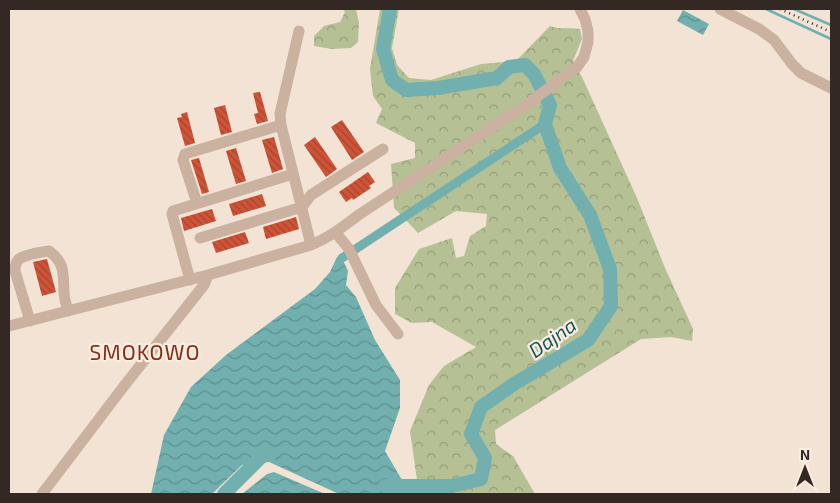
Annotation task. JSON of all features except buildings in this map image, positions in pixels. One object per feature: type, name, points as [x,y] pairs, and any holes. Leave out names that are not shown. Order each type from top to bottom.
[{"type":"street","points":[[9,326],[190,280],[326,239],[360,214],[529,103],[576,67],[584,56],[588,42],[588,31],[580,9]]},
{"type":"street","points":[[720,9],[759,29],[774,40],[801,73],[831,88]]},
{"type":"street","points":[[299,31],[280,114],[280,125],[311,245]]},
{"type":"street","points":[[197,203],[183,160],[185,154],[280,125]]},
{"type":"street","points":[[200,238],[302,207],[311,195],[383,149]]},
{"type":"street","points":[[190,280],[172,214],[173,210],[293,174]]},
{"type":"street","points":[[336,233],[349,249],[376,305],[398,334]]},
{"type":"street","points":[[30,321],[15,270],[16,263],[20,259],[42,252],[49,251],[62,266],[68,311]]},
{"type":"street","points":[[42,494],[204,285],[208,275]]},
{"type":"green space","points":[[343,9],[356,9],[359,23],[358,42],[351,48],[332,49],[314,46],[314,36],[324,26],[340,22],[345,12]]},
{"type":"green space","points":[[380,9],[399,9],[392,48],[397,65],[409,78],[431,80],[481,64],[516,61],[550,26],[580,29],[582,39],[573,61],[637,198],[665,268],[693,329],[692,341],[671,337],[641,339],[495,430],[496,444],[513,456],[535,494],[419,494],[410,431],[429,385],[444,366],[476,347],[432,322],[412,323],[395,314],[395,288],[419,249],[452,238],[456,258],[464,256],[470,236],[486,226],[487,214],[456,211],[418,233],[394,208],[391,164],[415,158],[415,143],[376,123],[382,109],[373,96],[370,69]]},
{"type":"water","points":[[683,10],[709,24],[703,35],[677,21]]},
{"type":"water","points":[[340,254],[348,271],[346,285],[356,297],[375,340],[400,380],[400,408],[385,451],[402,480],[404,494],[339,494],[269,462],[242,465],[212,494],[151,494],[164,435],[191,387],[226,355],[315,289],[330,272]]},
{"type":"water","points":[[274,472],[325,494],[242,494],[267,474]]},
{"type":"waterway","name":"Dajna","points":[[385,486],[452,486],[481,479],[485,458],[471,434],[481,407],[514,384],[588,340],[611,306],[610,269],[590,215],[560,168],[545,124],[550,105],[534,74],[525,65],[509,67],[497,78],[438,88],[406,90],[392,80],[383,49],[390,9]]},
{"type":"waterway","points":[[766,9],[831,39]]},
{"type":"waterway","points":[[794,9],[831,25]]},
{"type":"waterway","points":[[342,258],[545,124]]},
{"type":"waterway","name":"Dajna","points":[[224,494],[264,454],[269,455]]},
{"type":"railway","points":[[780,9],[831,32]]},
{"type":"district","name":"SMOKOWO","points":[[145,351]]}]
